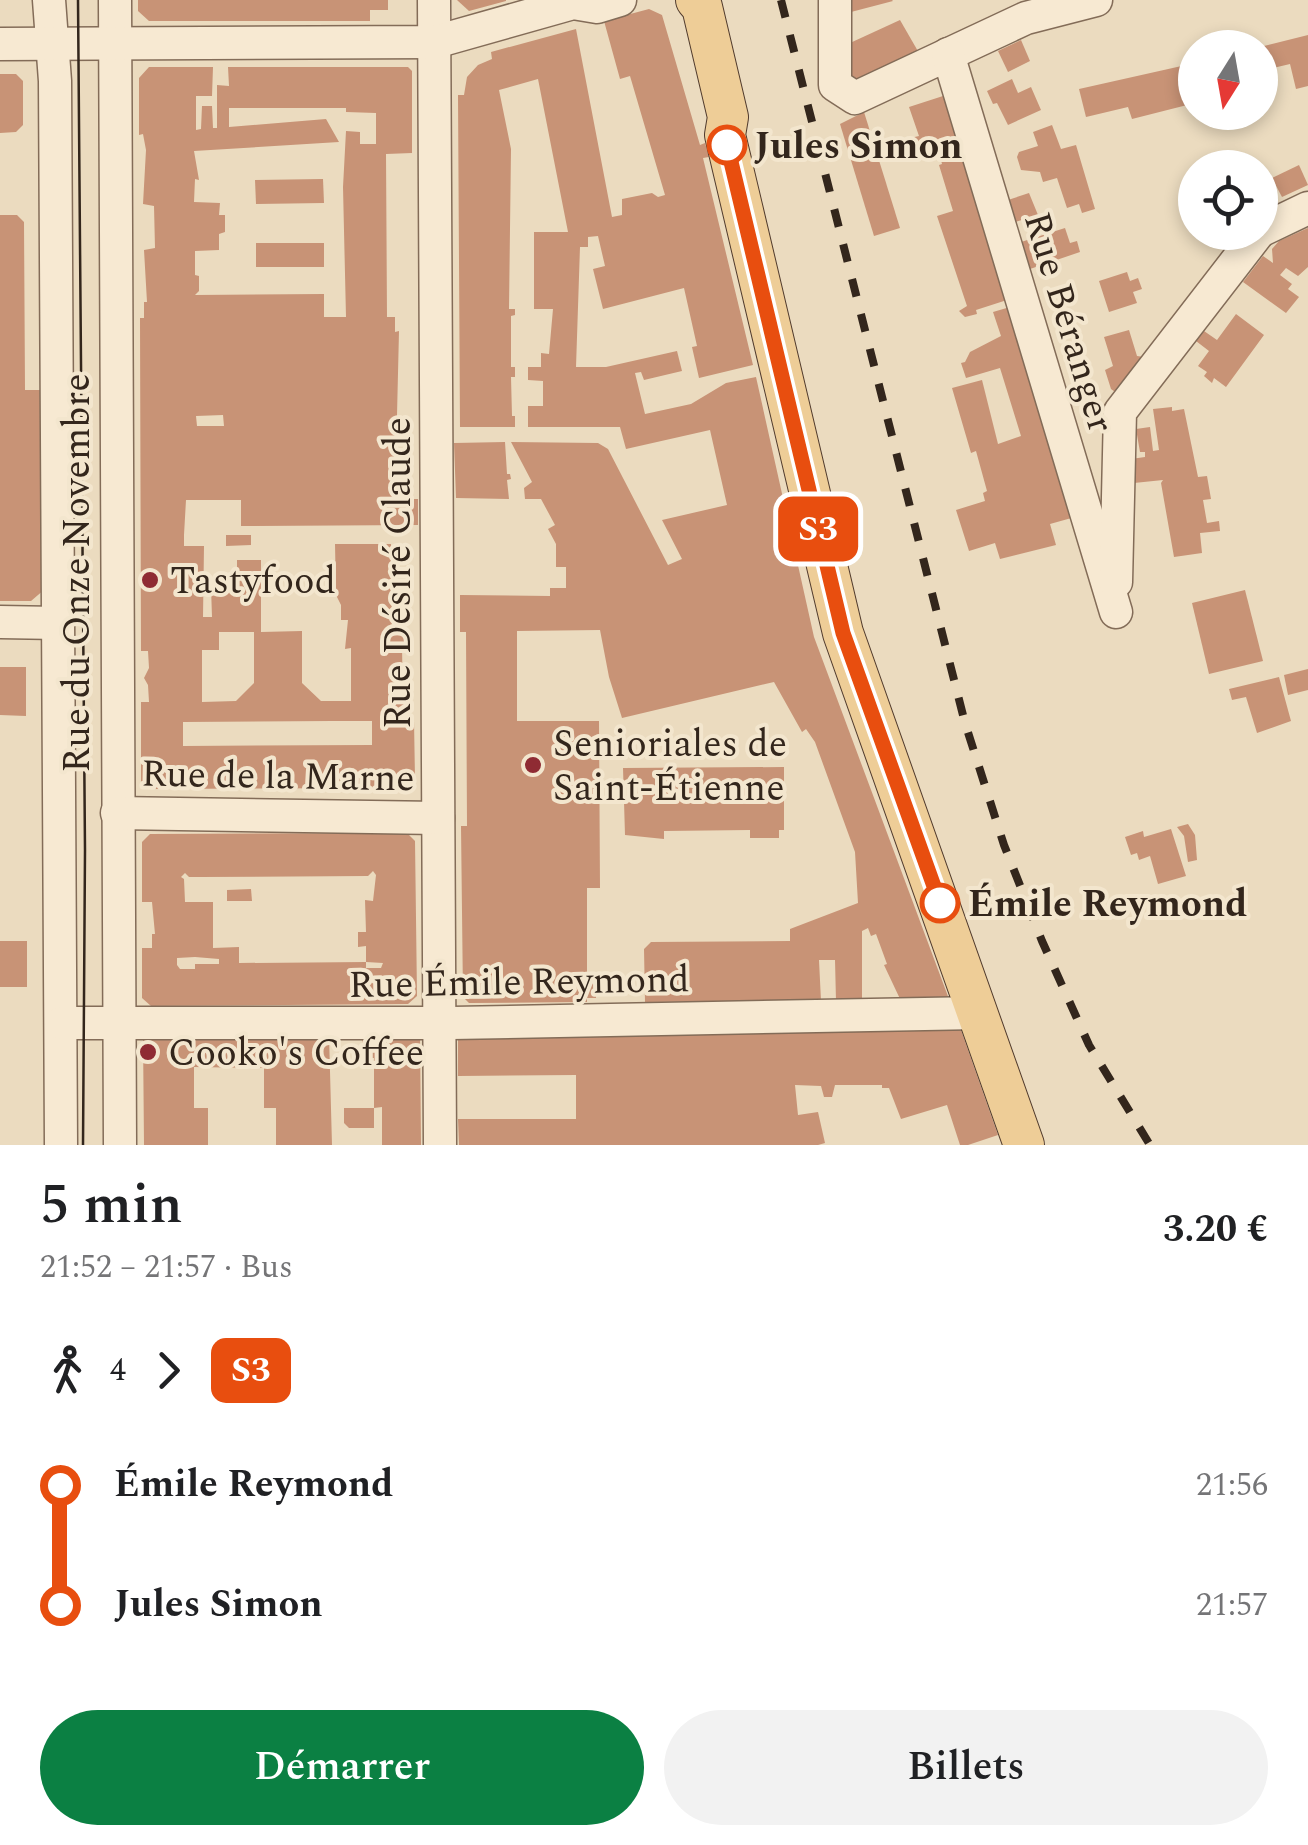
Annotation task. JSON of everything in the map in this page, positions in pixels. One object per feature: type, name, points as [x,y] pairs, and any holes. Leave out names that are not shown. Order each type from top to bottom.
[{"type":"main road","points":[[678,0],[711,120],[725,135]]},
{"type":"main road","points":[[696,0],[702,7],[728,117],[725,135],[843,633],[981,1022],[1043,1142]]},
{"type":"street","name":"Rue du Onze Novembre","points":[[49,0],[54,44],[62,1145]]},
{"type":"street","name":"Rue du Onze Novembre","points":[[115,0],[120,1145]]},
{"type":"street","name":"Rue Désiré Claude","points":[[434,0],[440,1145]]},
{"type":"street","points":[[0,44],[435,42],[574,1],[597,7],[620,0]]},
{"type":"street","points":[[834,0],[835,85],[855,98],[1026,18],[1096,0]]},
{"type":"street","name":"Rue Béranger","points":[[948,54],[1116,612],[1120,412],[1245,250]]},
{"type":"street","points":[[1278,223],[1308,208]]},
{"type":"street","points":[[0,622],[58,623]]},
{"type":"street","name":"Rue de la Marne","points":[[117,813],[438,818]]},
{"type":"street","name":"Rue Émile Reymond","points":[[61,1023],[981,1022]]},
{"type":"building","points":[[138,0],[388,0],[388,10],[370,10],[370,21],[149,21],[138,11]]},
{"type":"building","points":[[457,0],[506,0],[506,1],[469,11]]},
{"type":"building","points":[[852,0],[892,0],[893,1],[851,12]]},
{"type":"building","points":[[649,9],[662,15],[700,145],[705,143],[709,157],[703,158],[753,365],[699,378],[692,347],[697,346],[684,288],[603,309],[593,269],[605,266],[598,236],[588,237],[588,247],[580,247],[576,367],[606,367],[677,351],[682,371],[644,380],[641,372],[635,373],[645,414],[691,404],[726,383],[756,377],[814,637],[949,999],[901,1001],[884,965],[887,964],[876,934],[871,936],[868,928],[862,931],[862,1000],[836,1001],[835,960],[819,960],[821,1001],[645,1002],[644,949],[651,942],[790,941],[790,929],[858,903],[855,852],[815,742],[806,729],[802,732],[774,682],[622,718],[600,630],[517,631],[517,721],[599,721],[600,888],[587,888],[587,983],[596,984],[596,998],[587,998],[587,1002],[469,1003],[463,997],[461,826],[467,826],[466,632],[460,632],[460,595],[550,596],[550,588],[566,588],[566,567],[556,567],[556,544],[548,529],[555,525],[541,499],[525,499],[524,488],[532,482],[511,442],[598,443],[608,449],[668,565],[682,559],[662,520],[727,505],[710,430],[626,449],[620,427],[528,427],[528,406],[543,406],[543,381],[528,380],[528,367],[541,367],[541,353],[549,354],[553,309],[534,309],[534,232],[568,232],[538,79],[499,90],[511,149],[509,309],[515,309],[511,316],[511,367],[515,367],[515,377],[511,377],[515,427],[460,427],[458,95],[464,95],[467,77],[478,65],[492,59],[491,52],[576,29],[612,217],[622,215],[622,199],[652,193],[658,197],[665,195],[630,76],[620,79],[604,21]]},
{"type":"building","points":[[900,20],[919,53],[859,81],[849,74],[850,43]]},
{"type":"building","points":[[1308,35],[1308,86],[1296,89],[1290,64],[1278,67],[1278,42]]},
{"type":"building","points":[[1021,40],[1030,61],[1008,72],[998,51]]},
{"type":"building","points":[[149,67],[213,67],[212,96],[196,96],[196,130],[201,129],[202,106],[212,106],[213,128],[217,128],[217,85],[229,86],[228,67],[408,67],[412,71],[412,153],[386,154],[387,317],[395,317],[395,332],[399,331],[395,499],[418,499],[418,525],[241,526],[241,500],[186,500],[184,535],[184,546],[204,546],[203,617],[212,617],[211,587],[237,590],[237,560],[261,560],[261,632],[302,631],[302,683],[321,701],[351,701],[351,648],[345,649],[348,620],[341,620],[336,595],[335,544],[391,544],[392,631],[407,631],[407,647],[402,647],[403,703],[407,703],[407,720],[414,720],[415,779],[407,788],[149,789],[141,781],[141,702],[149,702],[144,678],[149,668],[148,651],[141,651],[140,318],[144,318],[147,302],[144,250],[155,248],[154,206],[143,204],[146,150],[143,134],[139,135],[139,78]],"holes":[[[229,108],[346,108],[346,112],[376,113],[376,144],[360,144],[360,132],[346,131],[346,317],[324,317],[324,294],[195,295],[199,291],[195,251],[219,250],[225,215],[219,215],[220,203],[194,202],[195,179],[199,180],[194,151],[339,142],[326,119],[229,127]],[[223,415],[224,426],[197,426],[196,416]],[[219,632],[254,632],[254,683],[236,701],[202,702],[202,650],[219,650]],[[372,721],[372,745],[183,746],[183,722]]]},
{"type":"building","points":[[1178,67],[1178,107],[1132,119],[1128,107],[1086,117],[1079,89]]},
{"type":"building","points":[[0,74],[16,74],[23,81],[23,125],[16,132],[0,133]]},
{"type":"building","points":[[1012,79],[1018,93],[1031,87],[1041,110],[1008,125],[987,91]]},
{"type":"building","points":[[943,96],[1007,300],[965,317],[959,311],[967,306],[937,216],[953,211],[938,148],[907,159],[902,140],[919,136],[909,107]]},
{"type":"building","points":[[864,112],[900,228],[874,236],[840,124]]},
{"type":"building","points":[[1052,125],[1061,149],[1076,145],[1095,209],[1082,213],[1079,204],[1067,208],[1057,178],[1043,182],[1040,172],[1021,170],[1019,152],[1038,146],[1033,132]]},
{"type":"building","points":[[1299,165],[1308,185],[1282,197],[1278,175]]},
{"type":"building","points":[[323,179],[324,203],[256,204],[255,180]]},
{"type":"building","points":[[1029,193],[1038,215],[1015,222],[1008,200]]},
{"type":"building","points":[[0,215],[17,215],[24,222],[25,390],[44,390],[45,589],[31,601],[0,601]]},
{"type":"building","points":[[1065,228],[1070,243],[1077,241],[1080,252],[1030,269],[1021,242]]},
{"type":"building","points":[[1308,228],[1308,267],[1298,276],[1286,268],[1280,275],[1292,284],[1288,289],[1299,297],[1286,313],[1243,282],[1263,256],[1273,263],[1272,250],[1278,250],[1279,241]]},
{"type":"building","points":[[256,243],[324,243],[324,267],[256,267]]},
{"type":"building","points":[[1127,272],[1130,281],[1138,278],[1142,289],[1133,292],[1137,303],[1109,312],[1099,281]]},
{"type":"building","points":[[1010,307],[1075,517],[1050,524],[1056,545],[1000,559],[995,543],[969,551],[956,510],[985,501],[983,493],[987,491],[952,388],[982,380],[998,444],[1021,436],[1000,368],[966,378],[961,363],[970,352],[1001,336],[993,312]]},
{"type":"building","points":[[1236,314],[1264,335],[1226,387],[1204,376],[1207,372],[1198,366],[1209,351],[1196,341],[1204,331],[1217,340]]},
{"type":"building","points":[[1129,330],[1137,356],[1144,357],[1118,394],[1111,389],[1105,370],[1113,366],[1104,337]]},
{"type":"building","points":[[1172,407],[1172,411],[1184,409],[1198,477],[1207,476],[1211,499],[1203,500],[1207,523],[1219,521],[1220,531],[1200,533],[1202,553],[1174,557],[1163,480],[1134,483],[1131,459],[1145,457],[1145,452],[1140,452],[1136,429],[1150,427],[1153,451],[1159,450],[1153,409]]},
{"type":"building","points":[[505,442],[507,474],[511,479],[507,480],[509,499],[456,498],[454,443]]},
{"type":"building","points":[[226,535],[251,535],[251,545],[226,546]]},
{"type":"building","points":[[1245,590],[1263,661],[1209,674],[1192,603]]},
{"type":"building","points":[[0,667],[26,667],[26,716],[0,715]]},
{"type":"building","points":[[1308,669],[1308,690],[1288,695],[1284,675]]},
{"type":"building","points":[[1279,677],[1291,721],[1257,733],[1246,697],[1232,700],[1229,689]]},
{"type":"building","points":[[784,767],[784,830],[779,830],[779,838],[750,838],[750,830],[664,831],[664,839],[625,835],[623,768]]},
{"type":"building","points":[[1188,824],[1195,835],[1197,860],[1188,862],[1184,836],[1177,827]]},
{"type":"building","points":[[1171,829],[1186,876],[1158,884],[1150,856],[1139,860],[1137,853],[1131,855],[1125,837],[1143,831],[1144,837]]},
{"type":"building","points":[[407,833],[415,841],[417,996],[408,1004],[151,1006],[142,998],[142,948],[152,948],[155,934],[152,902],[142,902],[142,842],[150,834]],"holes":[[[373,871],[376,875],[373,901],[365,900],[366,932],[358,932],[358,947],[366,946],[366,962],[239,963],[239,947],[213,948],[213,902],[185,902],[181,877],[185,873],[189,877],[368,876]],[[177,958],[219,959],[219,964],[195,964],[195,969],[180,969]],[[366,962],[383,963],[381,968],[366,968]]]},
{"type":"building","points":[[251,889],[252,901],[227,901],[227,890]]},
{"type":"building","points":[[0,941],[27,941],[27,987],[0,987]]},
{"type":"building","points":[[961,1030],[998,1135],[968,1145],[960,1145],[947,1105],[901,1119],[889,1088],[882,1085],[835,1085],[832,1097],[824,1097],[821,1086],[795,1085],[798,1115],[818,1112],[825,1143],[459,1145],[458,1119],[576,1119],[576,1075],[458,1076],[458,1034]]},
{"type":"building","points":[[329,1035],[332,1145],[276,1145],[276,1108],[264,1108],[264,1068],[194,1067],[194,1108],[208,1108],[208,1145],[144,1145],[143,1036]]},
{"type":"building","points":[[362,1035],[420,1035],[421,1145],[382,1145],[382,1107],[374,1108],[374,1058],[363,1058]]},
{"type":"building","points":[[344,1108],[374,1108],[374,1128],[349,1128],[344,1123]]},
{"type":"tram line","points":[[78,0],[85,850],[83,1145]]},
{"type":"railway","points":[[781,0],[965,723],[1004,845],[1089,1045],[1150,1145]]},
{"type":"bus line","name":"S3","points":[[727,145],[843,633],[940,903]]},
{"type":"place","name":"Jules Simon","points":[[727,145]]},
{"type":"place","name":"Tastyfood","points":[[150,580]]},
{"type":"place","name":"Senioriales de Saint-Étienne","points":[[533,765]]},
{"type":"place","name":"Émile Reymond","points":[[940,903]]},
{"type":"place","name":"Cooko's Coffee","points":[[148,1052]]}]
